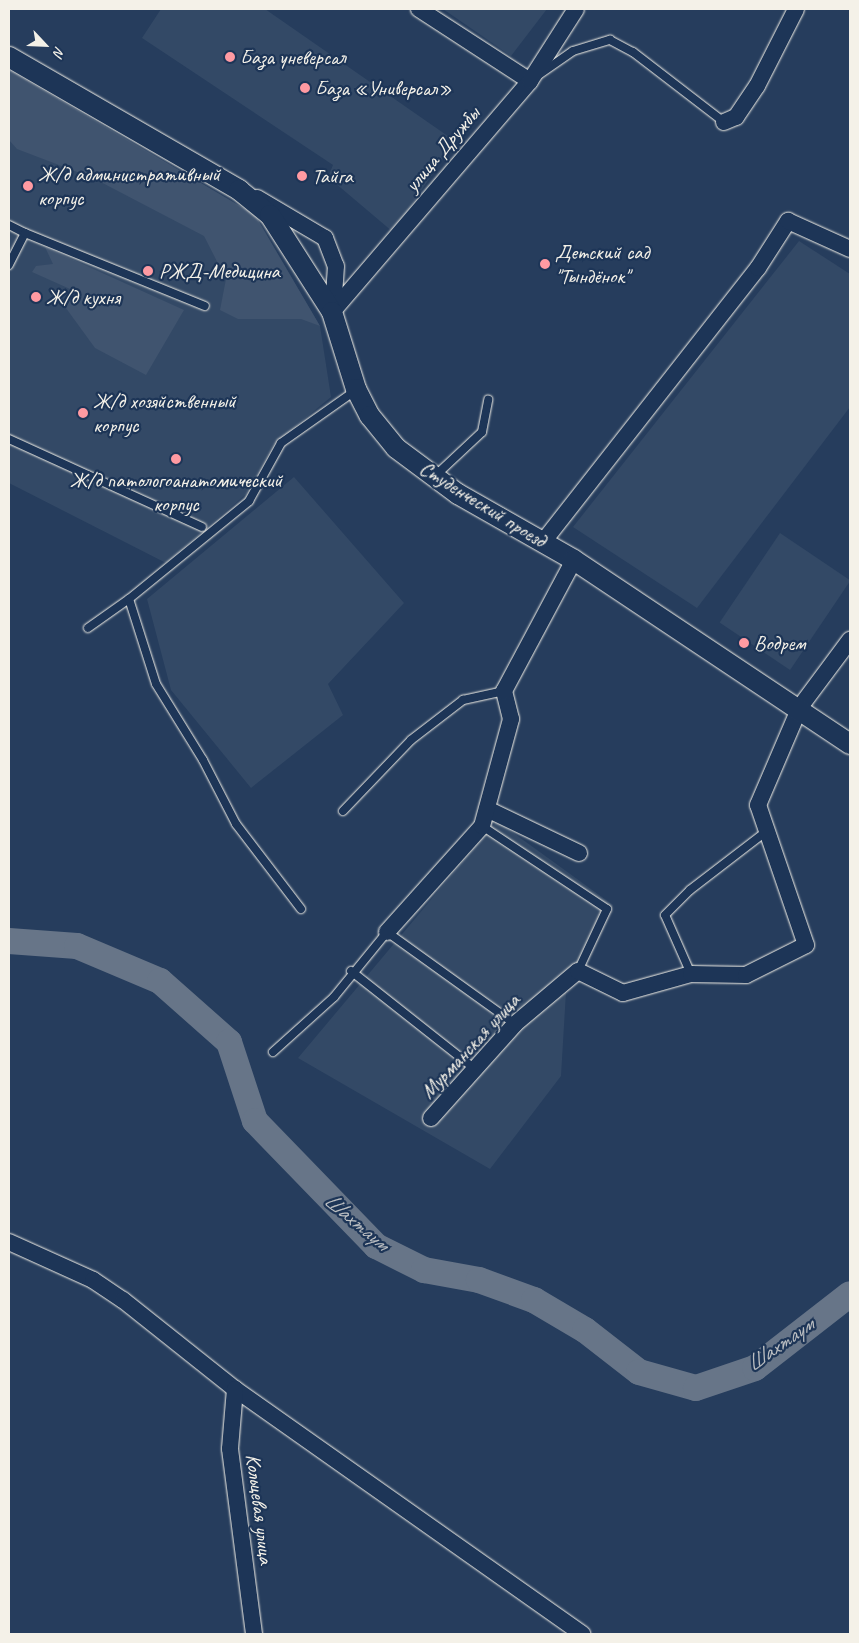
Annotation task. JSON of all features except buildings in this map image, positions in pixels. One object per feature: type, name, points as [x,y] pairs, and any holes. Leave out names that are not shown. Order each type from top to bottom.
[{"type":"street","points":[[419,9],[530,81]]},
{"type":"street","name":"улица Дружбы","points":[[332,312],[530,81],[576,9]]},
{"type":"street","points":[[724,122],[736,117],[757,86],[796,9]]},
{"type":"street","name":"Студенческий проезд","points":[[9,57],[239,190],[270,215],[332,312],[356,389],[382,432],[434,477],[574,560],[800,707],[850,744]]},
{"type":"street","points":[[239,190],[289,214],[325,238],[336,266],[332,312]]},
{"type":"street","points":[[543,542],[758,268],[788,221],[797,222],[850,249]]},
{"type":"street","points":[[387,932],[482,826],[511,718],[504,691],[574,560]]},
{"type":"street","points":[[578,972],[623,993],[692,974],[746,975],[806,945],[758,805],[800,707],[850,640]]},
{"type":"street","points":[[486,809],[578,853]]},
{"type":"street","name":"Мурманская улица","points":[[431,1118],[515,1024],[578,972]]},
{"type":"street","points":[[9,1242],[93,1280],[235,1389],[582,1634]]},
{"type":"street","name":"Кольцевая улица","points":[[235,1389],[230,1449],[254,1634]]},
{"type":"lane","points":[[530,81],[573,51],[610,40],[633,52],[724,122]]},
{"type":"lane","points":[[9,226],[205,306]]},
{"type":"lane","points":[[9,265],[25,233]]},
{"type":"lane","points":[[88,628],[129,599],[249,501],[281,443],[356,389]]},
{"type":"lane","points":[[434,477],[482,432],[488,400]]},
{"type":"lane","points":[[9,440],[202,527]]},
{"type":"lane","points":[[129,599],[156,684],[203,760],[236,824],[301,909]]},
{"type":"lane","points":[[343,811],[411,740],[463,700],[504,691]]},
{"type":"lane","points":[[482,826],[607,909],[578,972]]},
{"type":"lane","points":[[692,974],[665,916],[690,890],[767,831]]},
{"type":"lane","points":[[273,1052],[334,998],[351,971],[387,932],[515,1024]]},
{"type":"lane","points":[[351,971],[474,1068]]},
{"type":"shaded area","points":[[161,9],[265,9],[455,141],[393,232],[328,177],[333,165],[142,38]]},
{"type":"shaded area","points":[[443,9],[547,9],[511,56]]},
{"type":"shaded area","name":"РЖД-Медицина","points":[[9,70],[255,215],[320,326],[331,397],[274,444],[246,494],[166,563],[9,483]]},
{"type":"shaded area","points":[[9,70],[255,215],[320,326],[301,319],[238,319],[220,310],[226,279],[204,236],[93,178],[17,149],[9,140]]},
{"type":"shaded area","points":[[799,241],[850,274],[850,407],[697,608],[573,527]]},
{"type":"shaded area","points":[[45,247],[184,310],[146,375],[95,348],[63,304],[70,289],[32,272],[36,266],[53,264]]},
{"type":"shaded area","points":[[294,477],[404,603],[328,684],[343,715],[251,788],[171,690],[147,599]]},
{"type":"shaded area","points":[[780,533],[850,580],[790,670],[720,623]]},
{"type":"shaded area","points":[[497,821],[613,905],[566,992],[561,1076],[490,1169],[298,1058]]},
{"type":"waterway","name":"Шахтаум","points":[[9,941],[77,946],[160,981],[229,1042],[255,1121],[376,1246],[424,1270],[479,1280],[534,1300],[585,1330],[639,1372],[696,1388],[755,1368],[850,1294]]},
{"type":"place","name":"База уневерсал","points":[[230,57]]},
{"type":"place","name":"База «Универсал»","points":[[305,88]]},
{"type":"place","name":"Тайга","points":[[302,176]]},
{"type":"place","name":"Ж/д административный корпус","points":[[28,186]]},
{"type":"place","name":"Детский сад \"Тындёнок\"","points":[[545,264]]},
{"type":"place","name":"РЖД-Медицина","points":[[148,271]]},
{"type":"place","name":"Ж/д кухня","points":[[36,297]]},
{"type":"place","name":"Ж/д хозяйственный корпус","points":[[83,413]]},
{"type":"place","name":"Ж/д патологоанатомический корпус","points":[[176,459]]},
{"type":"place","name":"Водрем","points":[[744,643]]}]
